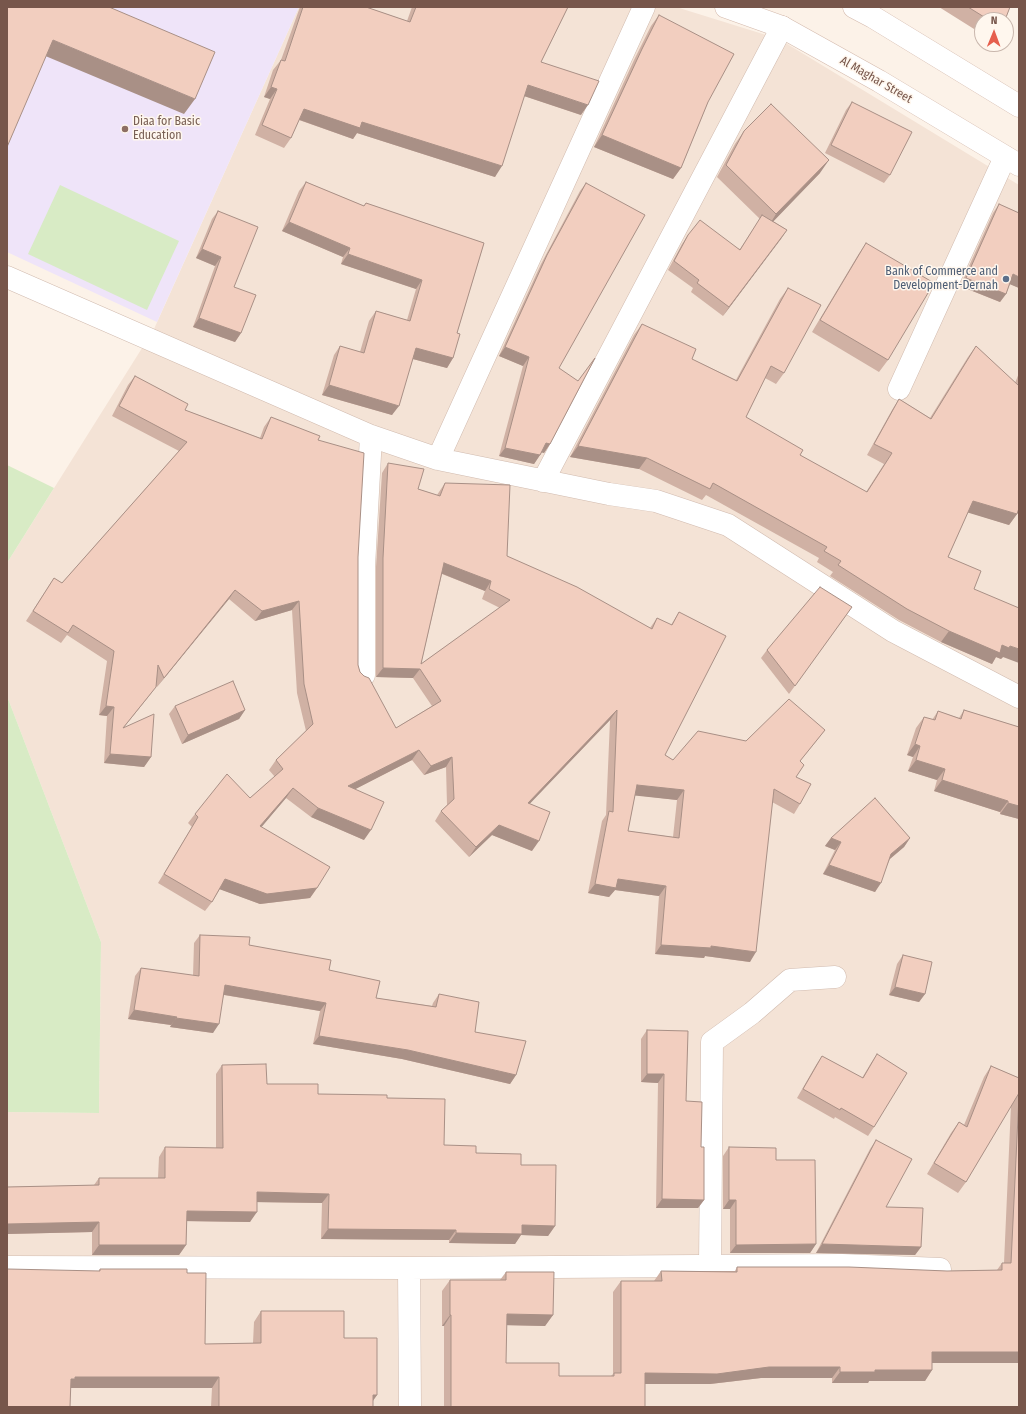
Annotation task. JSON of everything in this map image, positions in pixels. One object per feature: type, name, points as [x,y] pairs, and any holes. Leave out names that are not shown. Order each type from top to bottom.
[{"type":"street","points":[[438,459],[644,7]]},
{"type":"street","name":"Al Maghar Street","points":[[726,7],[782,27],[879,81],[1012,161]]},
{"type":"street","points":[[854,7],[875,12],[1019,106]]},
{"type":"street","points":[[543,481],[782,27]]},
{"type":"street","points":[[898,389],[1012,161]]},
{"type":"street","points":[[7,278],[371,436],[438,459],[609,494],[656,501],[728,525],[894,631],[1019,697]]},
{"type":"street","points":[[364,675],[364,567],[371,436]]},
{"type":"street","points":[[710,1266],[712,1042],[752,1013],[790,980],[835,977]]},
{"type":"street","points":[[7,1267],[409,1268],[842,1266],[940,1269]]},
{"type":"street","points":[[409,1268],[410,1407]]},
{"type":"shaded area","name":"Diaa for Basic Education","points":[[7,7],[299,7],[157,322],[7,252]]},
{"type":"shaded area","points":[[299,7],[676,7],[779,39],[1019,185],[1019,1407],[7,1407],[7,1112],[99,1113],[101,942],[7,696],[7,563],[154,329]]},
{"type":"green space","points":[[60,185],[179,241],[147,310],[28,254]]},
{"type":"green space","points":[[7,465],[54,488],[7,563]]},
{"type":"green space","points":[[7,696],[101,942],[99,1113],[7,1112]]},
{"type":"building","points":[[7,7],[109,7],[215,52],[195,99],[53,40],[7,147]]},
{"type":"building","points":[[303,7],[366,7],[410,22],[416,7],[568,7],[541,62],[599,81],[588,105],[528,85],[502,166],[362,122],[360,128],[304,109],[291,138],[262,125],[277,89],[271,87],[281,60],[285,61]]},
{"type":"building","points":[[968,7],[1010,7],[1008,12],[976,12]]},
{"type":"building","points":[[659,15],[734,54],[708,102],[681,168],[602,135]]},
{"type":"building","points":[[852,102],[912,132],[890,175],[831,145]]},
{"type":"building","points":[[771,104],[829,160],[776,214],[726,165],[744,131]]},
{"type":"building","points":[[306,182],[364,206],[366,203],[484,243],[457,333],[460,334],[453,358],[416,348],[399,406],[329,385],[340,346],[364,353],[376,311],[410,321],[422,280],[348,254],[350,248],[289,222]]},
{"type":"building","points":[[586,183],[645,215],[559,368],[578,381],[595,358],[550,444],[546,443],[540,455],[505,448],[529,357],[505,347],[547,255]]},
{"type":"building","points":[[999,204],[1019,213],[1019,277],[1013,274],[1006,294],[966,278]]},
{"type":"building","points":[[218,211],[258,227],[234,287],[256,295],[241,333],[199,318],[221,257],[202,249]]},
{"type":"building","points":[[762,215],[787,230],[729,307],[697,283],[699,280],[674,261],[688,235],[700,220],[740,250]]},
{"type":"building","points":[[866,243],[934,283],[888,360],[820,320]]},
{"type":"building","points":[[788,288],[821,305],[784,373],[771,366],[746,417],[803,450],[800,455],[867,492],[892,453],[874,444],[899,399],[931,419],[976,346],[1018,385],[1019,382],[1019,508],[1017,514],[973,501],[948,557],[981,571],[974,589],[1019,608],[1019,649],[1010,646],[1009,648],[1002,645],[1000,653],[949,631],[907,609],[838,565],[841,561],[824,551],[827,547],[713,483],[710,489],[647,458],[578,446],[642,324],[696,349],[692,359],[737,381]]},
{"type":"building","points":[[135,376],[188,404],[185,410],[262,439],[271,417],[320,436],[318,440],[364,453],[358,557],[358,665],[360,672],[369,678],[396,728],[441,701],[420,669],[383,668],[383,558],[388,463],[424,469],[418,489],[440,496],[445,483],[510,485],[507,556],[577,587],[652,629],[657,618],[672,625],[679,612],[726,636],[665,755],[673,760],[698,731],[746,741],[789,699],[825,730],[800,761],[804,765],[796,777],[811,784],[800,804],[774,789],[756,952],[711,946],[711,948],[661,945],[666,886],[618,879],[616,888],[595,884],[609,811],[613,812],[617,710],[528,803],[550,812],[539,841],[499,825],[476,847],[441,811],[454,799],[452,757],[431,766],[419,750],[348,786],[384,802],[371,830],[318,808],[293,788],[260,826],[330,867],[317,888],[267,894],[225,879],[212,902],[164,874],[198,817],[195,814],[227,774],[250,798],[283,769],[276,760],[313,724],[304,684],[299,601],[262,611],[235,590],[164,678],[158,665],[156,687],[123,728],[154,714],[151,757],[110,754],[114,707],[106,706],[114,651],[73,625],[68,633],[33,611],[54,578],[62,583],[187,442],[119,406]],"holes":[[[444,563],[491,581],[489,589],[510,600],[421,664]],[[637,785],[684,790],[679,838],[628,831]]]},
{"type":"building","points":[[820,587],[852,607],[795,686],[767,650]]},
{"type":"building","points":[[233,681],[245,710],[188,735],[175,706]]},
{"type":"building","points":[[964,710],[1019,727],[1019,806],[1008,803],[1008,801],[942,780],[945,769],[916,760],[920,746],[915,744],[924,717],[935,720],[938,711],[961,719]]},
{"type":"building","points":[[875,798],[910,838],[891,854],[881,883],[829,865],[841,842],[831,838]]},
{"type":"building","points":[[200,935],[250,937],[249,945],[331,960],[329,970],[380,981],[376,998],[436,1007],[439,994],[479,1002],[475,1032],[526,1041],[516,1075],[408,1050],[319,1036],[326,1003],[225,985],[219,1024],[134,1010],[141,968],[199,976]]},
{"type":"building","points":[[903,955],[932,962],[925,994],[895,987]]},
{"type":"building","points":[[647,1030],[688,1031],[686,1101],[702,1102],[701,1147],[704,1147],[704,1200],[662,1199],[664,1074],[647,1074]]},
{"type":"building","points":[[877,1054],[907,1073],[874,1127],[803,1089],[822,1056],[863,1078]]},
{"type":"building","points":[[266,1064],[267,1084],[318,1084],[318,1094],[387,1095],[387,1098],[445,1099],[444,1145],[476,1146],[476,1153],[521,1154],[521,1165],[556,1165],[555,1226],[522,1225],[522,1234],[456,1233],[456,1230],[328,1229],[329,1194],[257,1192],[257,1212],[187,1211],[186,1245],[99,1245],[99,1222],[7,1224],[7,1187],[99,1185],[99,1178],[165,1178],[165,1147],[223,1148],[222,1065]]},
{"type":"building","points":[[991,1066],[1019,1078],[1019,1093],[966,1182],[934,1163],[959,1122],[967,1127]]},
{"type":"building","points":[[1019,1096],[1019,1352],[932,1352],[932,1370],[875,1370],[875,1372],[840,1372],[840,1367],[769,1367],[717,1374],[645,1373],[645,1407],[451,1407],[450,1280],[506,1280],[506,1272],[554,1272],[553,1315],[507,1314],[506,1363],[559,1363],[559,1376],[614,1376],[614,1373],[621,1373],[621,1281],[662,1281],[661,1271],[737,1272],[737,1267],[849,1267],[947,1271],[1002,1270],[1002,1263],[1011,1263]]},
{"type":"building","points":[[876,1140],[912,1159],[886,1207],[923,1208],[921,1247],[822,1244]]},
{"type":"building","points":[[729,1147],[776,1148],[776,1160],[815,1160],[816,1244],[736,1245],[736,1200],[729,1200]]},
{"type":"building","points":[[7,1269],[100,1271],[100,1269],[187,1269],[187,1273],[206,1273],[205,1344],[261,1343],[261,1311],[344,1311],[344,1338],[377,1338],[377,1395],[373,1395],[373,1407],[219,1407],[219,1377],[75,1377],[75,1379],[71,1379],[70,1407],[7,1407]]},
{"type":"place","name":"Diaa for Basic Education","points":[[125,129]]},
{"type":"place","name":"Bank of Commerce and Development-Dernah","points":[[1006,279]]}]
